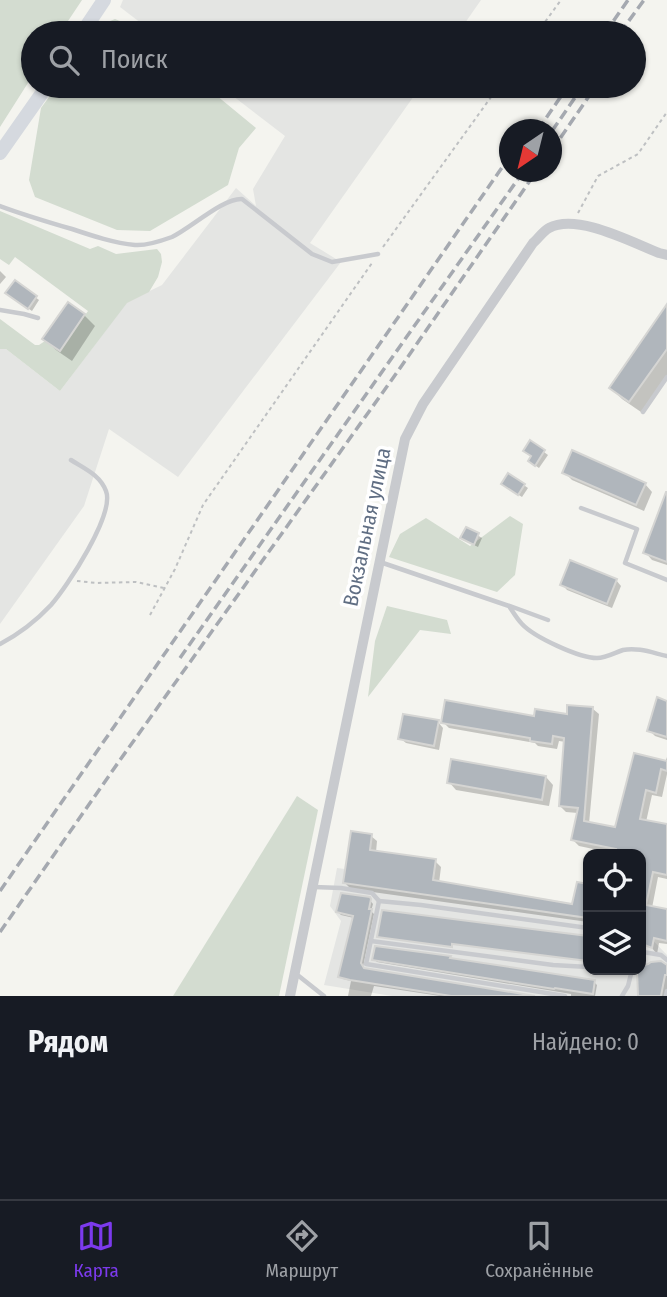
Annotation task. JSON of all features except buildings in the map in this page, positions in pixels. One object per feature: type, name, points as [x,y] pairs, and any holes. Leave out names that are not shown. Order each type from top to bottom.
[{"type":"main road","points":[[90,21],[103,0]]},
{"type":"main road","points":[[0,153],[39,98]]},
{"type":"street","points":[[572,223],[594,228],[667,255]]},
{"type":"street","name":"Вокзальная улица","points":[[290,996],[405,439],[423,404],[533,243],[549,228],[572,223]]},
{"type":"lane","points":[[0,206],[108,240],[137,245],[172,236],[202,219],[213,209],[242,199],[312,254],[332,262],[378,254]]},
{"type":"lane","points":[[0,310],[38,318]]},
{"type":"lane","points":[[643,412],[667,377]]},
{"type":"lane","points":[[0,644],[37,618],[51,604],[94,540],[105,513],[108,494],[98,477],[71,460]]},
{"type":"lane","points":[[581,508],[637,529],[625,563],[667,580]]},
{"type":"lane","points":[[380,562],[548,620]]},
{"type":"lane","points":[[509,606],[521,624],[532,633],[583,655],[604,657],[633,649],[667,656]]},
{"type":"lane","points":[[313,887],[341,887],[372,893],[379,901],[583,927]]},
{"type":"lane","points":[[379,901],[366,964],[565,996]]},
{"type":"lane","points":[[371,941],[583,967]]},
{"type":"lane","points":[[646,953],[661,955],[667,960]]},
{"type":"lane","points":[[295,973],[324,996]]},
{"type":"lane","points":[[622,996],[631,975]]},
{"type":"path","points":[[546,21],[561,0]]},
{"type":"path","points":[[150,615],[203,505],[490,98]]},
{"type":"path","points":[[572,223],[598,176],[638,154],[667,112]]},
{"type":"path","points":[[69,580],[96,583],[136,582],[164,588]]},
{"type":"shaded area","points":[[0,0],[82,0],[68,21],[21,21],[21,94],[0,127]]},
{"type":"shaded area","points":[[123,0],[481,0],[466,21],[138,21],[120,7]]},
{"type":"shaded area","points":[[48,98],[220,98],[256,128],[239,148],[228,185],[150,231],[117,230],[35,197],[29,180],[41,108]]},
{"type":"shaded area","points":[[236,98],[413,98],[310,243],[341,262],[178,477],[109,429],[84,506],[0,624],[0,349],[6,349],[60,391],[127,302],[162,285],[236,188],[256,206],[253,189],[285,136]]},
{"type":"shaded area","points":[[0,211],[90,249],[98,246],[116,254],[157,249],[161,254],[158,277],[149,292],[127,303],[60,391],[6,349],[0,349],[0,319],[35,345],[45,341],[60,351],[88,311],[15,257],[9,265],[0,259]]},
{"type":"shaded area","points":[[510,516],[523,524],[515,575],[497,592],[389,557],[400,534],[426,518],[470,546]]},
{"type":"shaded area","points":[[387,606],[447,620],[451,634],[420,630],[368,697],[375,641]]},
{"type":"shaded area","points":[[297,796],[318,810],[279,996],[173,996]]},
{"type":"shaded area","points":[[337,868],[433,880],[583,905],[583,975],[646,975],[646,933],[667,955],[667,996],[392,996],[324,985],[341,921],[330,906]]},
{"type":"railway","points":[[613,21],[628,0]]},
{"type":"railway","points":[[629,21],[644,0]]},
{"type":"railway","points":[[546,119],[560,98]]},
{"type":"railway","points":[[560,119],[575,98]]},
{"type":"railway","points":[[562,135],[588,98]]},
{"type":"railway","points":[[0,891],[499,172]]},
{"type":"railway","points":[[180,658],[516,182]]},
{"type":"railway","points":[[0,932],[529,182]]}]
